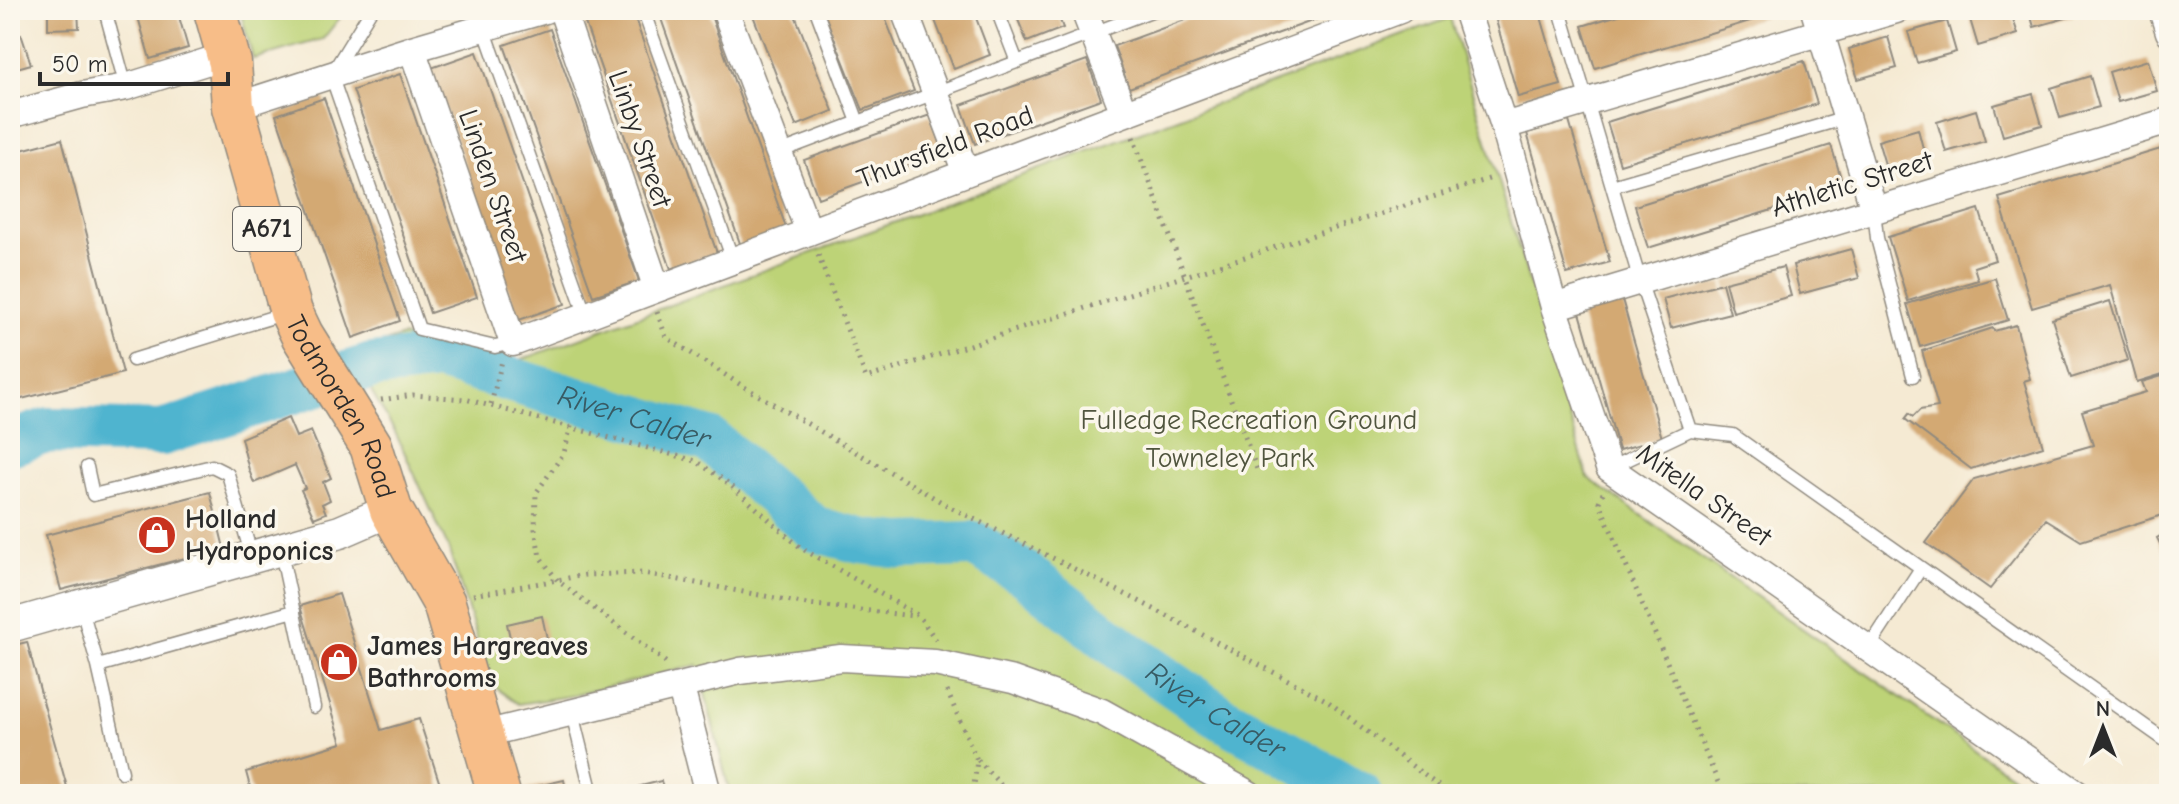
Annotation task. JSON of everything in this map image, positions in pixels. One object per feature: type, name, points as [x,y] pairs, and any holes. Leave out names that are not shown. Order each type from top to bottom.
[{"type":"highway","name":"Todmorden Road","points":[[215,10],[228,55],[233,107],[300,329],[371,446],[391,510],[444,603],[499,794]]},
{"type":"street","points":[[233,107],[545,10]]},
{"type":"street","name":"Linby Street","points":[[562,10],[654,290]]},
{"type":"street","points":[[725,10],[809,232]]},
{"type":"street","points":[[904,10],[966,173]]},
{"type":"street","name":"Thursfield Road","points":[[507,351],[654,290],[1400,10]]},
{"type":"street","name":"Mitella Street","points":[[1466,10],[1504,126],[1554,307],[1609,468],[2077,794]]},
{"type":"street","points":[[1504,126],[1588,101],[1817,21],[1896,10]]},
{"type":"street","points":[[1088,21],[1124,113]]},
{"type":"street","points":[[1817,21],[1874,210]]},
{"type":"street","name":"Linden Street","points":[[412,49],[507,351]]},
{"type":"street","points":[[10,115],[82,95],[126,87],[228,55]]},
{"type":"street","name":"Athletic Street","points":[[1554,307],[2169,121]]},
{"type":"street","points":[[10,626],[340,532],[391,510]]},
{"type":"street","points":[[484,734],[681,688],[740,671],[841,658],[935,663],[1013,680],[1102,712],[1249,794]]},
{"type":"street","points":[[681,688],[708,794]]},
{"type":"lane","points":[[105,10],[126,87]]},
{"type":"lane","points":[[371,10],[331,75],[419,329],[507,351]]},
{"type":"lane","points":[[643,10],[733,260]]},
{"type":"lane","points":[[816,10],[858,122]]},
{"type":"lane","points":[[997,10],[1017,62]]},
{"type":"lane","points":[[779,152],[1017,62],[1088,21],[1154,10]]},
{"type":"lane","points":[[1560,10],[1640,281],[1690,430]]},
{"type":"lane","points":[[484,28],[586,316]]},
{"type":"lane","points":[[1612,186],[1846,118]]},
{"type":"lane","points":[[1874,210],[1877,238],[1913,376]]},
{"type":"lane","points":[[133,360],[300,329]]},
{"type":"lane","points":[[1609,468],[1690,430],[1733,435],[2169,743]]},
{"type":"lane","points":[[87,467],[93,495],[212,466],[228,474],[294,611],[314,707]]},
{"type":"lane","points":[[1868,649],[1921,568]]},
{"type":"lane","points":[[81,606],[122,772]]},
{"type":"lane","points":[[98,666],[294,611]]},
{"type":"lane","points":[[572,713],[592,794]]},
{"type":"path","points":[[1124,113],[1258,472]]},
{"type":"path","points":[[809,232],[866,378],[1516,170]]},
{"type":"path","points":[[654,290],[666,337],[741,385],[950,507],[1135,599],[1326,700],[1449,794]]},
{"type":"path","points":[[491,404],[507,351]]},
{"type":"path","points":[[345,404],[413,395],[465,399],[696,461],[728,483],[801,548],[919,616],[807,604],[643,573],[585,575],[464,596],[444,603]]},
{"type":"path","points":[[571,426],[564,453],[536,493],[535,529],[540,557],[558,581],[677,670],[681,688]]},
{"type":"path","points":[[1609,468],[1599,502],[1723,794]]},
{"type":"path","points":[[935,663],[977,760],[1009,794]]},
{"type":"path","points":[[973,794],[977,760]]},
{"type":"green space","points":[[240,10],[346,10],[323,39],[253,59]]},
{"type":"green space","name":"Towneley Park","points":[[1450,18],[1588,478],[2038,794],[730,794],[698,665],[570,696],[518,704],[492,685],[448,547],[395,432],[350,355],[402,336],[515,362]]},
{"type":"building","points":[[48,10],[78,10],[79,28],[48,29]]},
{"type":"building","points":[[136,10],[177,10],[188,48],[150,59]]},
{"type":"building","points":[[603,10],[632,10],[717,253],[671,269],[583,17]]},
{"type":"building","points":[[658,10],[709,10],[788,233],[742,249]]},
{"type":"building","points":[[751,10],[793,10],[833,111],[796,126]]},
{"type":"building","points":[[823,10],[882,10],[914,91],[863,110]]},
{"type":"building","points":[[931,10],[973,10],[990,55],[954,69]]},
{"type":"building","points":[[1014,10],[1056,10],[1063,28],[1027,42]]},
{"type":"building","points":[[1102,10],[1122,10],[1104,17]]},
{"type":"building","points":[[1212,10],[1342,10],[1129,88],[1114,46]]},
{"type":"building","points":[[1493,10],[1539,10],[1561,85],[1518,97]]},
{"type":"building","points":[[1635,10],[1783,11],[1595,68],[1582,26]]},
{"type":"building","points":[[1989,10],[2010,10],[2018,34],[1978,46],[1969,16]]},
{"type":"building","points":[[2029,10],[2072,10],[2073,16],[2034,27]]},
{"type":"building","points":[[1947,21],[1956,52],[1917,63],[1908,32]]},
{"type":"building","points":[[550,29],[639,281],[593,296],[504,45]]},
{"type":"building","points":[[21,34],[31,64],[10,70],[10,38]]},
{"type":"building","points":[[1888,37],[1897,68],[1858,79],[1849,49]]},
{"type":"building","points":[[477,52],[565,304],[519,320],[431,68]]},
{"type":"building","points":[[1087,60],[1101,99],[975,144],[961,105]]},
{"type":"building","points":[[2148,60],[2157,91],[2118,102],[2109,72]]},
{"type":"building","points":[[1804,61],[1817,104],[1620,164],[1607,122]]},
{"type":"building","points":[[400,74],[477,297],[430,313],[353,90]]},
{"type":"building","points":[[2090,76],[2099,107],[2060,118],[2051,88]]},
{"type":"building","points":[[2033,94],[2042,125],[2003,136],[1994,105]]},
{"type":"building","points":[[324,98],[400,321],[353,338],[276,115]]},
{"type":"building","points":[[1976,110],[1985,141],[1946,152],[1937,122]]},
{"type":"building","points":[[930,115],[944,153],[818,198],[804,160]]},
{"type":"building","points":[[1569,121],[1610,262],[1567,274],[1527,133]]},
{"type":"building","points":[[1918,129],[1926,160],[1887,171],[1878,141]]},
{"type":"building","points":[[62,139],[123,373],[10,402],[10,153]]},
{"type":"building","points":[[1831,145],[1844,188],[1648,248],[1635,206]]},
{"type":"building","points":[[2164,148],[2169,163],[2169,372],[2137,382],[2110,285],[2032,308],[1999,198]]},
{"type":"building","points":[[1979,209],[1995,260],[1974,267],[1978,280],[1908,301],[1888,237]]},
{"type":"building","points":[[1851,249],[1859,278],[1800,294],[1793,265]]},
{"type":"building","points":[[1783,267],[1791,296],[1733,312],[1725,282]]},
{"type":"building","points":[[1995,278],[2008,320],[1920,347],[1907,304]]},
{"type":"building","points":[[1722,283],[1730,313],[1671,328],[1663,299]]},
{"type":"building","points":[[1621,296],[1662,438],[1619,450],[1579,309]]},
{"type":"building","points":[[2110,301],[2128,360],[2071,378],[2052,319]]},
{"type":"building","points":[[2016,325],[2030,379],[2024,381],[2043,446],[1971,469],[1905,419],[1909,414],[1913,417],[1920,410],[1938,407],[1922,351],[1993,328],[1994,331]]},
{"type":"building","points":[[2169,374],[2169,513],[2081,541],[2046,519],[1990,589],[1926,543],[1974,479],[2093,445],[2082,411],[2146,392],[2142,382]]},
{"type":"building","points":[[288,418],[296,437],[311,431],[331,478],[323,482],[330,500],[322,504],[326,513],[314,518],[301,490],[305,488],[295,465],[254,483],[249,470],[241,438]]},
{"type":"building","name":"Holland Hydroponics","points":[[210,492],[224,548],[61,590],[46,535]]},
{"type":"building","points":[[2169,531],[2169,561],[2157,538]]},
{"type":"building","name":"James Hargreaves Bathrooms","points":[[339,594],[381,730],[419,719],[443,794],[252,794],[246,772],[342,743],[300,606]]},
{"type":"building","points":[[542,616],[548,643],[513,651],[507,624]]},
{"type":"building","points":[[27,642],[69,794],[10,794],[10,646]]},
{"type":"building","points":[[564,780],[567,794],[521,794],[520,790]]},
{"type":"building","points":[[661,781],[665,794],[613,793]]},
{"type":"waterway","name":"River Calder","points":[[10,443],[49,430],[162,433],[372,366],[439,358],[710,440],[815,529],[860,541],[901,546],[974,544],[1025,574],[1127,653],[1219,716],[1359,794]]},
{"type":"place","name":"Holland Hydroponics","points":[[157,535]]},
{"type":"place","name":"James Hargreaves Bathrooms","points":[[339,662]]},
{"type":"park label","name":"Fulledge Recreation Ground","points":[[1249,420]]}]
